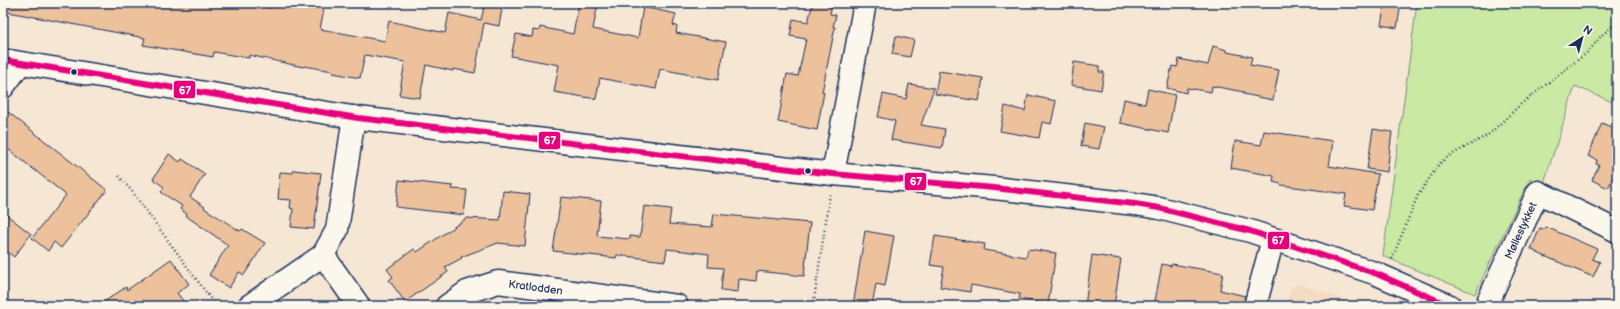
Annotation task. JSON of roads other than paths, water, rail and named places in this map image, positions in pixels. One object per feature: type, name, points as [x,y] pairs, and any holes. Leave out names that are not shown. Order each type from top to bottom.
[{"type":"street","points":[[833,174],[865,3]]},
{"type":"street","points":[[3,87],[12,62],[354,117],[833,174],[994,188],[1135,204],[1159,208],[1250,231],[1385,277],[1450,306]]},
{"type":"street","points":[[249,306],[323,255],[337,230],[354,117]]},
{"type":"street","name":"Møllestykket","points":[[1486,306],[1538,192],[1617,232]]},
{"type":"street","points":[[1255,306],[1273,239]]},
{"type":"street","points":[[323,255],[359,306]]},
{"type":"street","name":"Kratlodden","points":[[447,306],[467,292],[498,282],[677,306]]}]
